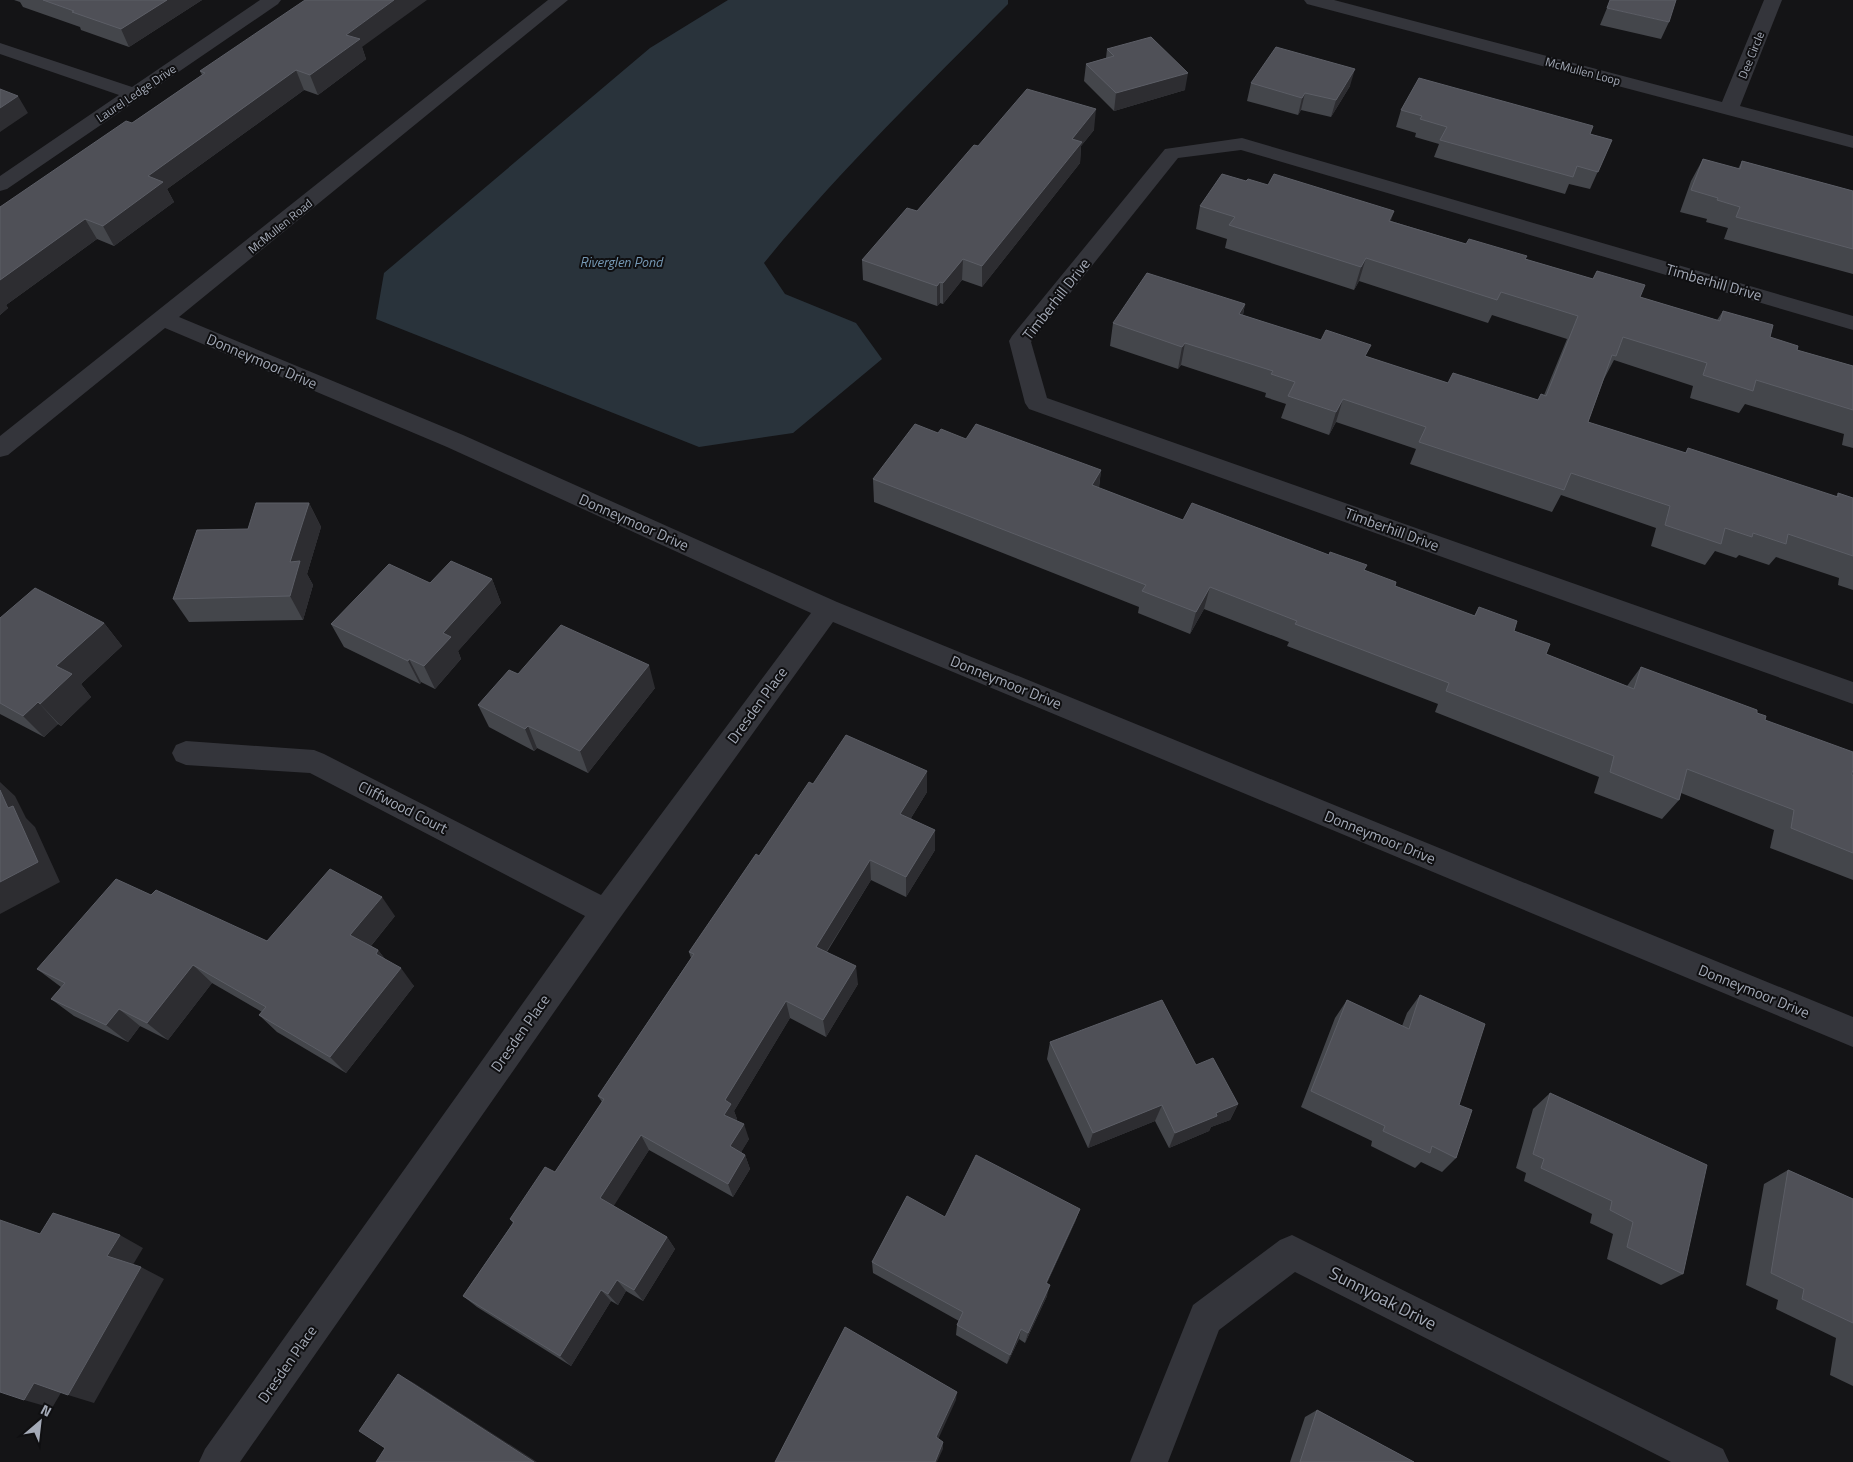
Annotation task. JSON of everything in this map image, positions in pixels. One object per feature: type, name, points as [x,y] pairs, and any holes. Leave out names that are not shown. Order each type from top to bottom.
[{"type":"street","name":"Laurel Ledge Drive","points":[[0,185],[272,0]]},
{"type":"street","name":"McMullen Road","points":[[0,449],[164,320],[559,0]]},
{"type":"street","name":"McMullen Loop","points":[[1313,0],[1853,142]]},
{"type":"street","name":"Dee Circle","points":[[1729,109],[1773,0]]},
{"type":"street","points":[[0,48],[134,94]]},
{"type":"street","name":"Timberhill Drive","points":[[1853,323],[1242,144],[1172,153],[1020,340],[1037,403],[1853,693]]},
{"type":"street","name":"Donneymoor Drive","points":[[164,320],[455,442],[828,609],[1853,1032]]},
{"type":"street","name":"Dresden Place","points":[[218,1462],[606,912],[828,609]]},
{"type":"street","name":"Cliffwood Court","points":[[186,753],[314,762],[606,912]]},
{"type":"street","name":"Sunnyoak Drive","points":[[1149,1462],[1206,1318],[1292,1252],[1710,1462]]},
{"type":"water","name":"Riverglen Pond","points":[[728,0],[1008,0],[1008,4],[852,163],[764,263],[785,294],[856,323],[882,359],[793,433],[699,447],[376,319],[384,273],[650,48]]},
{"type":"building","points":[[43,0],[167,0],[121,29]]},
{"type":"building","points":[[305,0],[394,0],[346,35],[360,39],[310,75],[296,70],[148,176],[163,182],[103,226],[85,219],[0,280],[0,207],[126,121],[132,123],[205,73],[200,71]]},
{"type":"building","points":[[1610,0],[1676,0],[1669,22],[1607,8]]},
{"type":"building","points":[[1151,37],[1188,73],[1116,93],[1086,64],[1114,56],[1107,49]]},
{"type":"building","points":[[1276,47],[1355,69],[1336,100],[1305,93],[1302,98],[1251,83]]},
{"type":"building","points":[[1419,78],[1593,126],[1590,134],[1612,140],[1598,172],[1577,166],[1573,177],[1440,140],[1447,127],[1420,119],[1422,116],[1401,110]]},
{"type":"building","points":[[0,89],[18,96],[0,108]]},
{"type":"building","points":[[1027,89],[1096,109],[1072,139],[1082,142],[982,266],[963,259],[943,283],[940,282],[937,286],[862,260],[907,208],[917,211],[974,145],[978,146]]},
{"type":"building","points":[[1703,159],[1740,169],[1742,161],[1853,191],[1853,249],[1736,217],[1740,207],[1691,190]]},
{"type":"building","points":[[1222,174],[1268,185],[1274,174],[1394,211],[1389,221],[1466,244],[1469,239],[1527,256],[1525,259],[1593,279],[1597,271],[1645,285],[1640,297],[1720,321],[1723,311],[1773,325],[1770,337],[1798,346],[1797,350],[1853,366],[1853,410],[1756,380],[1753,391],[1703,375],[1707,363],[1623,337],[1616,356],[1612,355],[1588,422],[1686,453],[1688,448],[1838,497],[1838,493],[1853,498],[1853,556],[1788,534],[1786,544],[1753,533],[1752,537],[1725,528],[1721,544],[1665,525],[1670,506],[1571,473],[1564,490],[1419,442],[1426,427],[1343,399],[1336,412],[1288,396],[1295,382],[1271,374],[1273,371],[1185,343],[1182,347],[1113,323],[1147,273],[1245,304],[1239,314],[1321,340],[1326,330],[1371,345],[1365,356],[1448,383],[1453,373],[1538,400],[1541,394],[1546,396],[1578,316],[1501,292],[1497,300],[1366,258],[1361,267],[1229,225],[1235,217],[1200,206]]},
{"type":"building","points":[[915,424],[938,433],[941,429],[966,439],[976,424],[1101,470],[1092,485],[1183,520],[1192,503],[1329,555],[1330,552],[1367,565],[1364,570],[1396,582],[1395,586],[1475,616],[1479,607],[1517,621],[1514,631],[1550,644],[1546,654],[1634,689],[1641,667],[1757,710],[1757,713],[1766,716],[1765,720],[1853,752],[1853,853],[1791,828],[1794,810],[1687,769],[1679,800],[1610,772],[1614,756],[1446,691],[1449,683],[1295,624],[1297,621],[1210,587],[1196,612],[1142,591],[1146,585],[873,479]]},
{"type":"building","points":[[256,503],[309,503],[290,562],[300,561],[290,596],[173,599],[197,530],[248,529]]},
{"type":"building","points":[[451,561],[492,579],[443,633],[451,637],[424,666],[409,659],[408,661],[331,624],[389,564],[430,583]]},
{"type":"building","points":[[35,588],[104,623],[56,666],[72,674],[40,704],[38,702],[23,716],[0,703],[0,618]]},
{"type":"building","points":[[561,625],[649,665],[580,751],[528,726],[525,729],[478,705],[509,670],[518,674]]},
{"type":"building","points":[[846,735],[927,771],[900,814],[935,830],[906,877],[870,860],[816,947],[856,966],[823,1020],[786,1001],[725,1100],[731,1104],[724,1115],[744,1124],[730,1146],[745,1155],[728,1184],[641,1135],[600,1198],[667,1237],[634,1290],[617,1280],[608,1294],[601,1290],[560,1356],[463,1296],[514,1222],[510,1219],[545,1167],[555,1172],[604,1099],[598,1096],[694,954],[689,952],[756,854],[759,856],[809,782],[813,784]]},
{"type":"building","points":[[0,790],[8,808],[13,806],[38,862],[0,882]]},
{"type":"building","points":[[330,869],[382,897],[350,935],[378,950],[376,954],[401,968],[330,1057],[259,1015],[266,1007],[193,965],[147,1023],[119,1009],[106,1025],[51,999],[65,983],[37,969],[116,879],[151,895],[156,890],[267,941]]},
{"type":"building","points":[[1420,995],[1485,1024],[1459,1105],[1472,1110],[1456,1158],[1432,1146],[1430,1153],[1383,1131],[1385,1126],[1311,1091],[1347,1000],[1409,1029]]},
{"type":"building","points":[[1162,1000],[1196,1065],[1213,1058],[1238,1104],[1216,1113],[1217,1116],[1175,1133],[1162,1105],[1093,1133],[1050,1042]]},
{"type":"building","points":[[1550,1093],[1707,1165],[1683,1274],[1627,1247],[1633,1222],[1610,1210],[1612,1201],[1541,1168],[1544,1159],[1533,1154]]},
{"type":"building","points":[[976,1155],[1080,1209],[1046,1283],[1050,1285],[1028,1333],[1021,1329],[1010,1355],[957,1325],[963,1312],[872,1262],[907,1196],[945,1217]]},
{"type":"building","points":[[1788,1170],[1853,1199],[1853,1323],[1802,1299],[1804,1289],[1771,1273]]},
{"type":"building","points":[[53,1213],[120,1235],[107,1256],[141,1267],[68,1395],[34,1383],[24,1400],[0,1392],[0,1220],[40,1234]]},
{"type":"building","points":[[845,1327],[957,1392],[936,1437],[943,1442],[935,1462],[775,1462]]},
{"type":"building","points":[[398,1374],[534,1462],[376,1462],[385,1448],[359,1431]]},
{"type":"building","points":[[1317,1410],[1414,1462],[1300,1462]]}]
